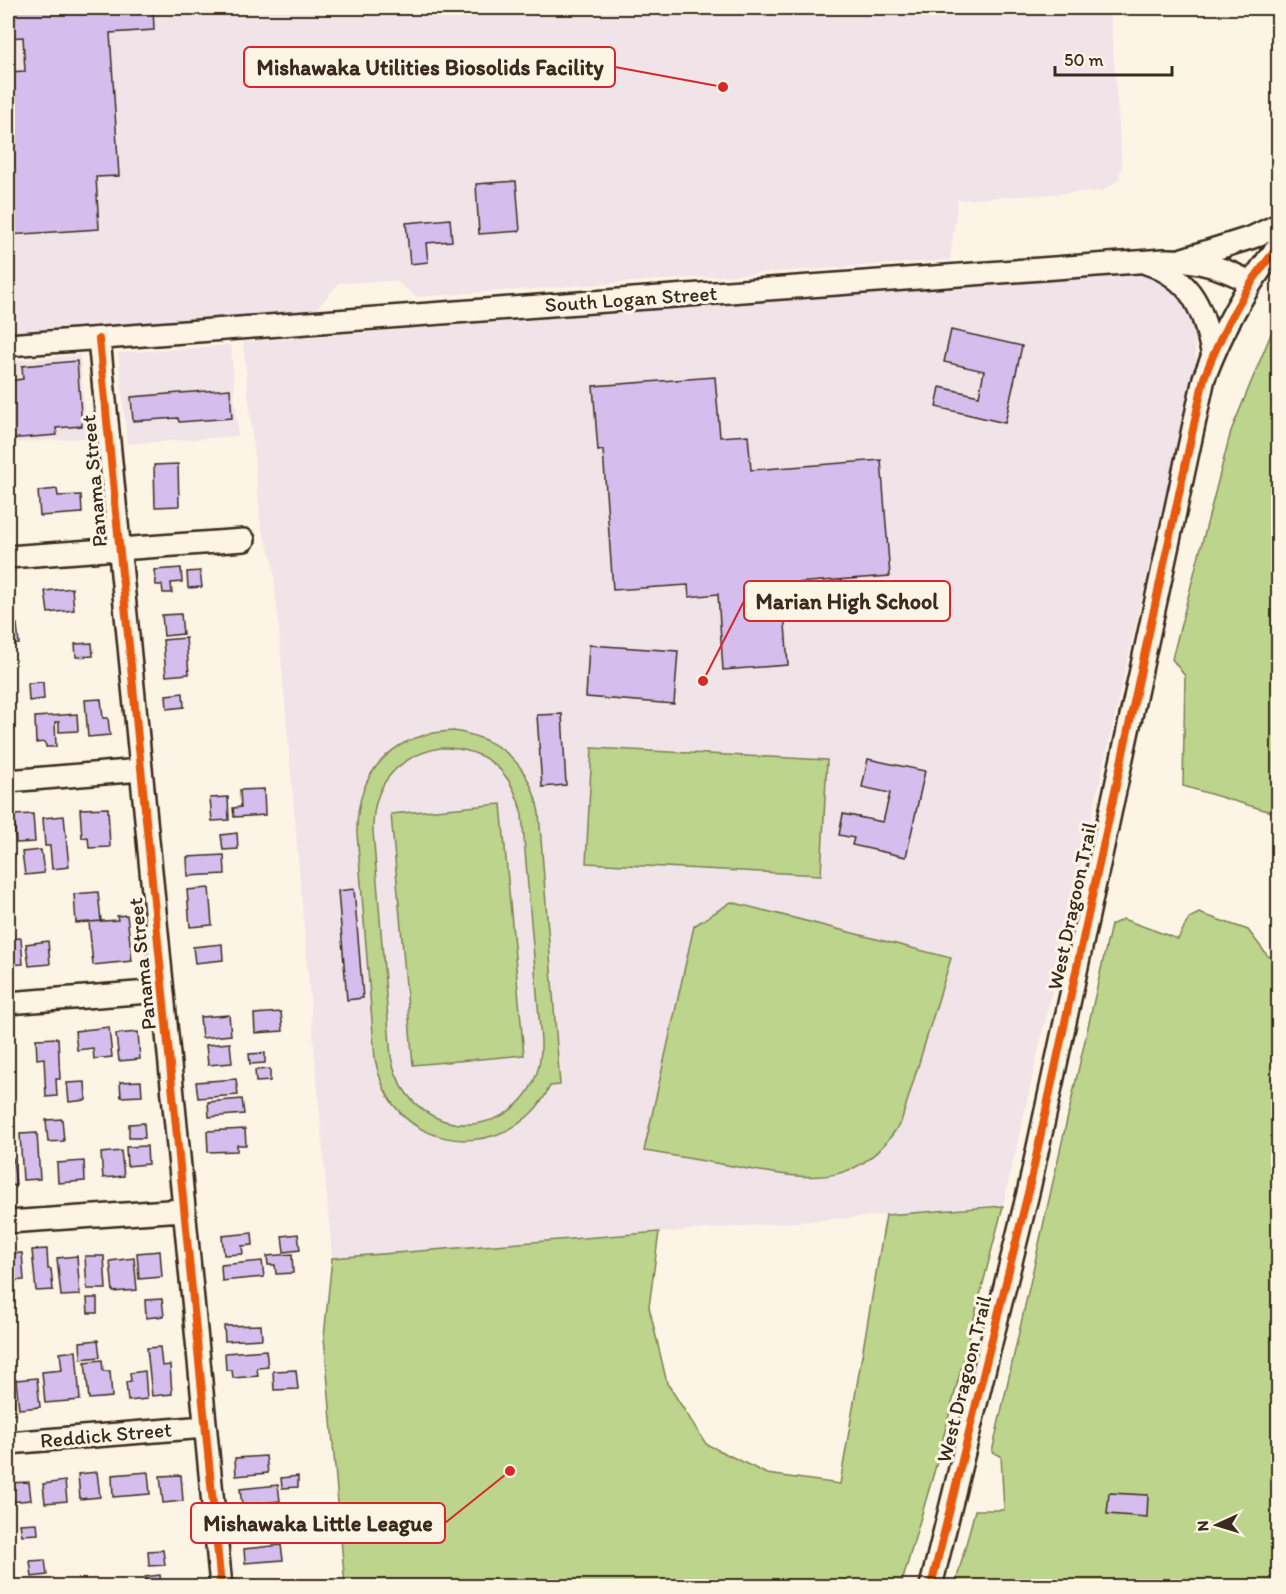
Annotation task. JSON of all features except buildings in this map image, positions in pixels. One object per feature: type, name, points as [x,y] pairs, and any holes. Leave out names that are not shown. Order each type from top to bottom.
[{"type":"street","points":[[1180,260],[1253,237],[1278,225]]},
{"type":"street","name":"West Dragoon Trail","points":[[930,1587],[1029,1189],[1204,378],[1224,331],[1251,283],[1278,247]]},
{"type":"street","name":"South Logan Street","points":[[8,345],[1140,261],[1180,260],[1222,270],[1251,283]]},
{"type":"street","points":[[1140,261],[1163,269],[1190,292],[1200,308],[1213,356]]},
{"type":"street","name":"Panama Street","points":[[99,339],[221,1587]]},
{"type":"street","points":[[8,557],[244,540]]},
{"type":"street","points":[[8,781],[141,770]]},
{"type":"street","points":[[8,1003],[162,991]]},
{"type":"street","points":[[8,1222],[183,1210]]},
{"type":"street","name":"Reddick Street","points":[[8,1443],[205,1427]]},
{"type":"shaded area","points":[[8,8],[1110,8],[1122,167],[1118,180],[1103,191],[958,200],[950,260],[417,297],[395,281],[339,283],[314,312],[8,333]]},
{"type":"shaded area","points":[[1139,273],[1169,287],[1192,314],[1196,361],[1003,1206],[332,1258],[273,561],[261,527],[243,342]]},
{"type":"shaded area","points":[[231,345],[238,436],[127,444],[118,353]]},
{"type":"shaded area","points":[[80,355],[87,438],[8,443],[8,361]]},
{"type":"green space","points":[[1278,317],[1278,814],[1183,786],[1185,676],[1172,659],[1231,431]]},
{"type":"green space","points":[[454,731],[486,740],[500,748],[521,768],[529,781],[539,813],[560,1085],[550,1086],[536,1108],[518,1124],[496,1135],[473,1140],[449,1139],[426,1131],[406,1118],[389,1098],[380,1079],[375,1059],[357,833],[358,811],[363,791],[371,774],[382,760],[396,748],[432,733]],"holes":[[[440,748],[456,749],[483,757],[494,765],[504,774],[518,799],[522,815],[541,1041],[536,1074],[522,1100],[500,1116],[475,1124],[448,1122],[424,1110],[404,1089],[391,1057],[373,831],[377,800],[382,787],[399,766],[424,752]]]},
{"type":"green space","points":[[592,748],[827,760],[821,875],[586,863]]},
{"type":"green space","points":[[501,804],[524,1055],[413,1065],[391,814]]},
{"type":"green space","points":[[731,902],[951,958],[901,1122],[885,1144],[868,1160],[850,1170],[812,1177],[644,1151],[694,926]]},
{"type":"green space","points":[[1199,913],[1248,930],[1267,955],[1278,963],[1278,1586],[955,1586],[975,1510],[1004,1510],[1001,1456],[992,1452],[1111,925],[1123,919],[1178,939],[1189,918]]},
{"type":"green space","points":[[1003,1206],[937,1462],[901,1586],[345,1586],[324,1337],[332,1258],[659,1232],[649,1307],[667,1383],[706,1444],[767,1474],[840,1484],[886,1215]]},
{"type":"cycle path","points":[[931,1586],[1029,1189],[1204,378],[1235,310],[1255,277],[1278,247]]},
{"type":"cycle path","points":[[99,339],[221,1586]]},
{"type":"place","name":"Mishawaka Utilities Biosolids Facility","points":[[723,87]]},
{"type":"place","name":"Marian High School","points":[[703,681]]},
{"type":"place","name":"Mishawaka Little League","points":[[510,1471]]}]
